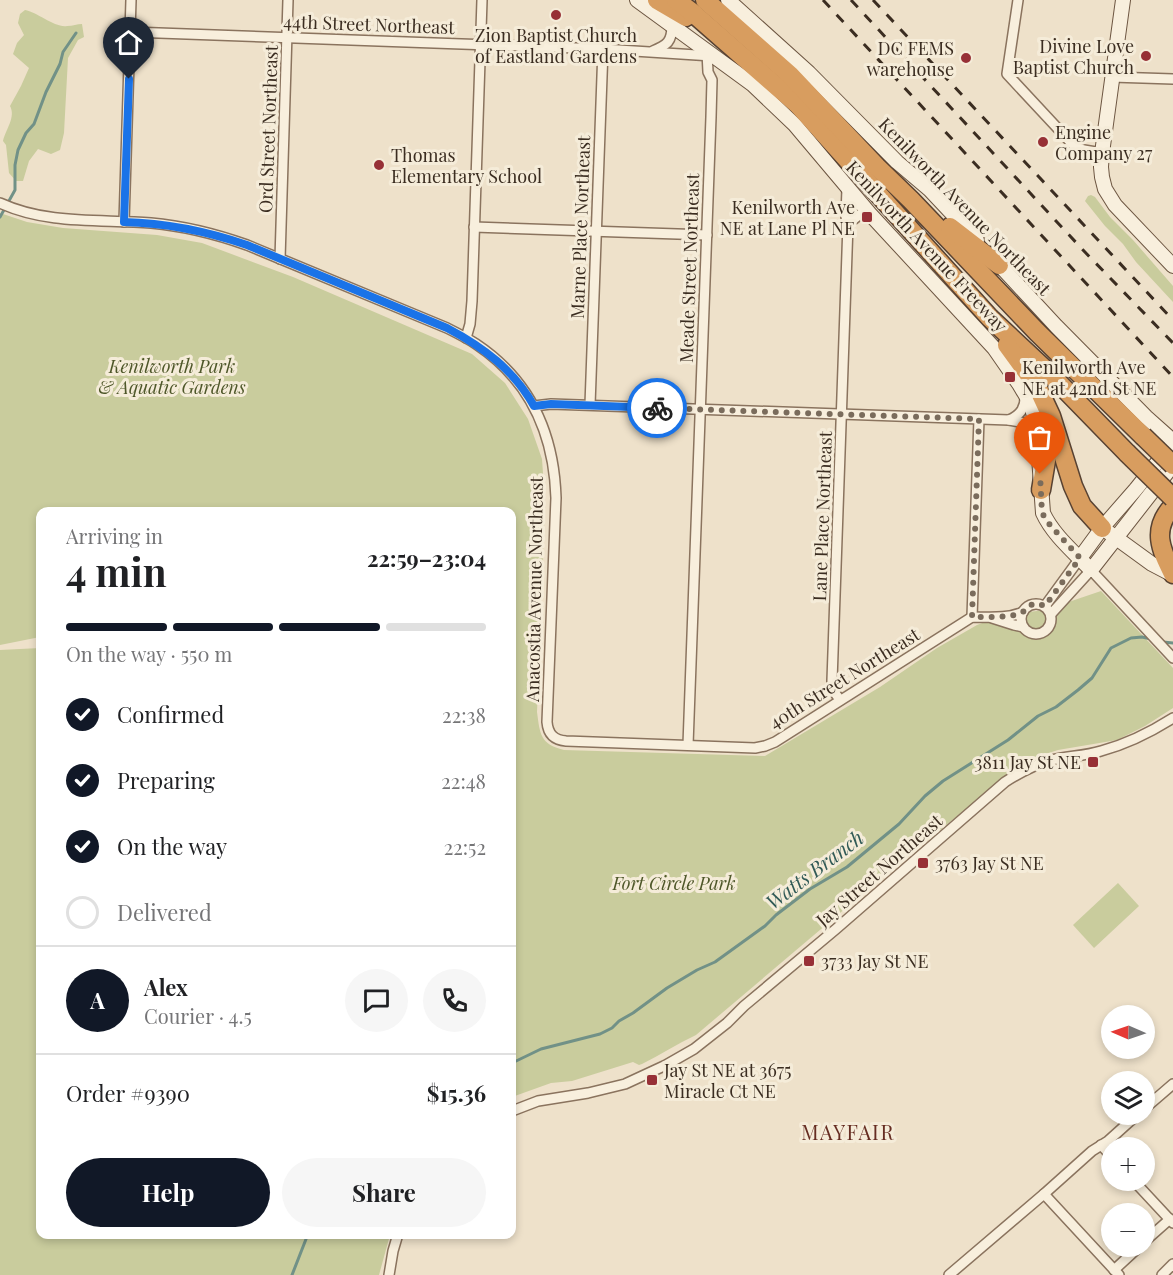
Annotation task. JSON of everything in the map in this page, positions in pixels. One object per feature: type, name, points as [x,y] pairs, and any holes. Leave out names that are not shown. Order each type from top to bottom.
[{"type":"highway","points":[[657,0],[713,30]]},
{"type":"highway","name":"Kenilworth Avenue Freeway","points":[[676,0],[798,105],[990,318],[1050,374],[1173,498]]},
{"type":"highway","name":"Kenilworth Avenue Freeway","points":[[705,0],[790,75],[1037,332],[1173,465]]},
{"type":"highway","points":[[911,200],[930,212],[999,266]]},
{"type":"highway","points":[[990,318],[1004,342],[1037,386],[1051,416],[1073,486],[1082,506],[1109,533]]},
{"type":"highway","points":[[1041,490],[1051,416]]},
{"type":"highway","points":[[1173,506],[1163,520],[1160,536],[1164,557],[1173,575]]},
{"type":"main road","points":[[637,0],[752,84],[795,125],[870,214],[994,348],[1031,405],[1037,429],[1041,506],[1045,519],[1091,570],[1109,533],[1136,489],[1173,442]]},
{"type":"main road","name":"Kenilworth Avenue Northeast","points":[[728,0],[809,74],[897,162],[930,190],[1064,334],[1173,442]]},
{"type":"main road","points":[[1123,0],[1102,153],[1102,177],[1105,189],[1114,205],[1173,266]]},
{"type":"main road","points":[[1080,558],[1109,533],[1173,465]]},
{"type":"main road","points":[[1109,533],[1152,564],[1173,575]]},
{"type":"street","points":[[124,222],[131,0]]},
{"type":"street","name":"Ord Street Northeast","points":[[280,259],[288,0]]},
{"type":"street","points":[[466,338],[470,324],[482,0]]},
{"type":"street","points":[[1018,0],[1007,74],[1076,147],[1102,153]]},
{"type":"street","points":[[653,51],[669,42],[672,25]]},
{"type":"street","name":"44th Street Northeast","points":[[131,32],[653,51],[662,54],[713,57]]},
{"type":"street","name":"Marne Place Northeast","points":[[590,405],[603,49]]},
{"type":"street","points":[[712,80],[713,57]]},
{"type":"street","name":"Meade Street Northeast","points":[[688,745],[712,80],[708,72],[713,57]]},
{"type":"street","points":[[1112,76],[1173,79]]},
{"type":"street","name":"Lane Place Northeast","points":[[840,700],[832,681],[848,224],[846,217],[847,188]]},
{"type":"street","name":"Anacostia Avenue Northeast","points":[[0,203],[25,213],[51,218],[166,225],[225,237],[439,325],[480,347],[501,365],[534,406],[550,447],[555,470],[548,726],[557,740],[566,741]]},
{"type":"street","points":[[848,224],[859,215],[870,214]]},
{"type":"street","points":[[474,227],[707,236]]},
{"type":"street","points":[[1009,420],[1021,413],[1026,401],[1025,393]]},
{"type":"street","points":[[534,406],[590,405],[1009,420],[1025,423],[1037,429]]},
{"type":"street","points":[[979,419],[972,617],[1017,615],[1030,605],[1040,604],[1048,610],[1051,624],[1045,632],[1030,633],[1021,622],[1023,612]]},
{"type":"street","points":[[1048,610],[1080,558]]},
{"type":"street","points":[[1048,610],[1091,570],[1173,658]]},
{"type":"street","name":"40th Street Northeast","points":[[566,741],[755,748],[765,746],[972,617]]},
{"type":"street","points":[[990,618],[1023,627]]},
{"type":"street","name":"Jay Street Northeast","points":[[516,1109],[538,1101],[588,1094],[625,1084],[666,1065],[710,1038],[744,1006],[1013,777],[1051,760],[1092,753],[1122,744],[1144,735],[1173,718]]},
{"type":"street","points":[[1155,1101],[1171,1090]]},
{"type":"street","points":[[1111,1137],[1125,1125]]},
{"type":"street","points":[[949,1275],[1101,1145]]},
{"type":"street","points":[[1143,1191],[1171,1221],[1155,1233]]},
{"type":"street","points":[[1044,1194],[1116,1273],[1130,1257]]},
{"type":"street","points":[[389,1275],[397,1239]]},
{"type":"street","points":[[1162,1275],[1173,1264]]},
{"type":"green space","points":[[25,10],[62,26],[82,24],[84,37],[78,40],[68,58],[64,133],[60,150],[51,154],[38,149],[29,161],[23,181],[16,181],[9,173],[6,145],[3,141],[12,114],[10,106],[29,68],[13,54],[17,43],[24,35],[18,23],[20,14]]},
{"type":"green space","points":[[1091,195],[1173,286],[1173,302],[1085,201]]},
{"type":"green space","points":[[0,213],[27,222],[63,228],[157,235],[202,243],[293,277],[472,354],[505,383],[528,419],[542,459],[545,502],[537,712],[543,737],[556,748],[765,756],[977,625],[1004,615],[1045,610],[1101,591],[1173,668],[1173,708],[1117,740],[1058,750],[1027,760],[905,858],[696,1035],[642,1064],[633,1062],[572,1081],[551,1083],[516,1096],[516,507],[36,507],[36,638],[0,645]]},
{"type":"green space","points":[[36,648],[36,1239],[389,1239],[379,1275],[0,1275],[0,650]]},
{"type":"green space","points":[[1118,883],[1139,906],[1094,948],[1073,925]]},
{"type":"waterway","points":[[0,217],[15,190],[15,165],[18,150],[26,133],[34,124],[63,52],[76,33]]},
{"type":"waterway","name":"Watts Branch","points":[[516,1061],[541,1049],[600,1034],[612,1028],[667,988],[715,962],[765,926],[810,889],[847,867],[899,824],[925,796],[943,781],[1008,740],[1038,716],[1056,707],[1078,690],[1092,678],[1111,648],[1131,638],[1151,639]]},
{"type":"waterway","name":"Watts Branch","points":[[1163,642],[1173,643]]},
{"type":"waterway","name":"Watts Branch","points":[[292,1275],[306,1239]]},
{"type":"railway","points":[[823,0],[1173,377]]},
{"type":"railway","points":[[851,0],[1083,250],[1173,343]]},
{"type":"railway","points":[[873,0],[1173,320]]},
{"type":"way so far","points":[[657,408],[979,419],[972,617],[1017,615],[1030,605],[1045,606],[1080,558],[1042,513],[1040,474]]},
{"type":"place","name":"Zion Baptist Church of Eastland Gardens","points":[[556,15]]},
{"type":"place","name":"Divine Love Baptist Church","points":[[1146,56]]},
{"type":"place","name":"DC FEMS warehouse","points":[[966,58]]},
{"type":"place","name":"Engine Company 27","points":[[1043,142]]},
{"type":"place","name":"Thomas Elementary School","points":[[379,165]]},
{"type":"place","name":"Kenilworth Ave NE at Lane Pl NE","points":[[867,217]]},
{"type":"place","name":"Kenilworth Ave NE at 42nd St NE","points":[[1010,377]]},
{"type":"place","name":"3811 Jay St NE","points":[[1093,762]]},
{"type":"place","name":"3763 Jay St NE","points":[[923,863]]},
{"type":"place","name":"3733 Jay St NE","points":[[809,961]]},
{"type":"place","name":"Jay St NE at 3675 Miracle Ct NE","points":[[652,1080]]},
{"type":"district","name":"MAYFAIR","points":[[848,1131]]},
{"type":"route","points":[[129,79],[124,222],[166,225],[225,237],[447,328],[474,342],[495,358],[514,378],[534,406],[551,404],[657,408]]},
{"type":"park label","name":"Kenilworth Park & Aquatic Gardens","points":[[172,376]]},
{"type":"park label","name":"Fort Circle Park","points":[[674,883]]}]
